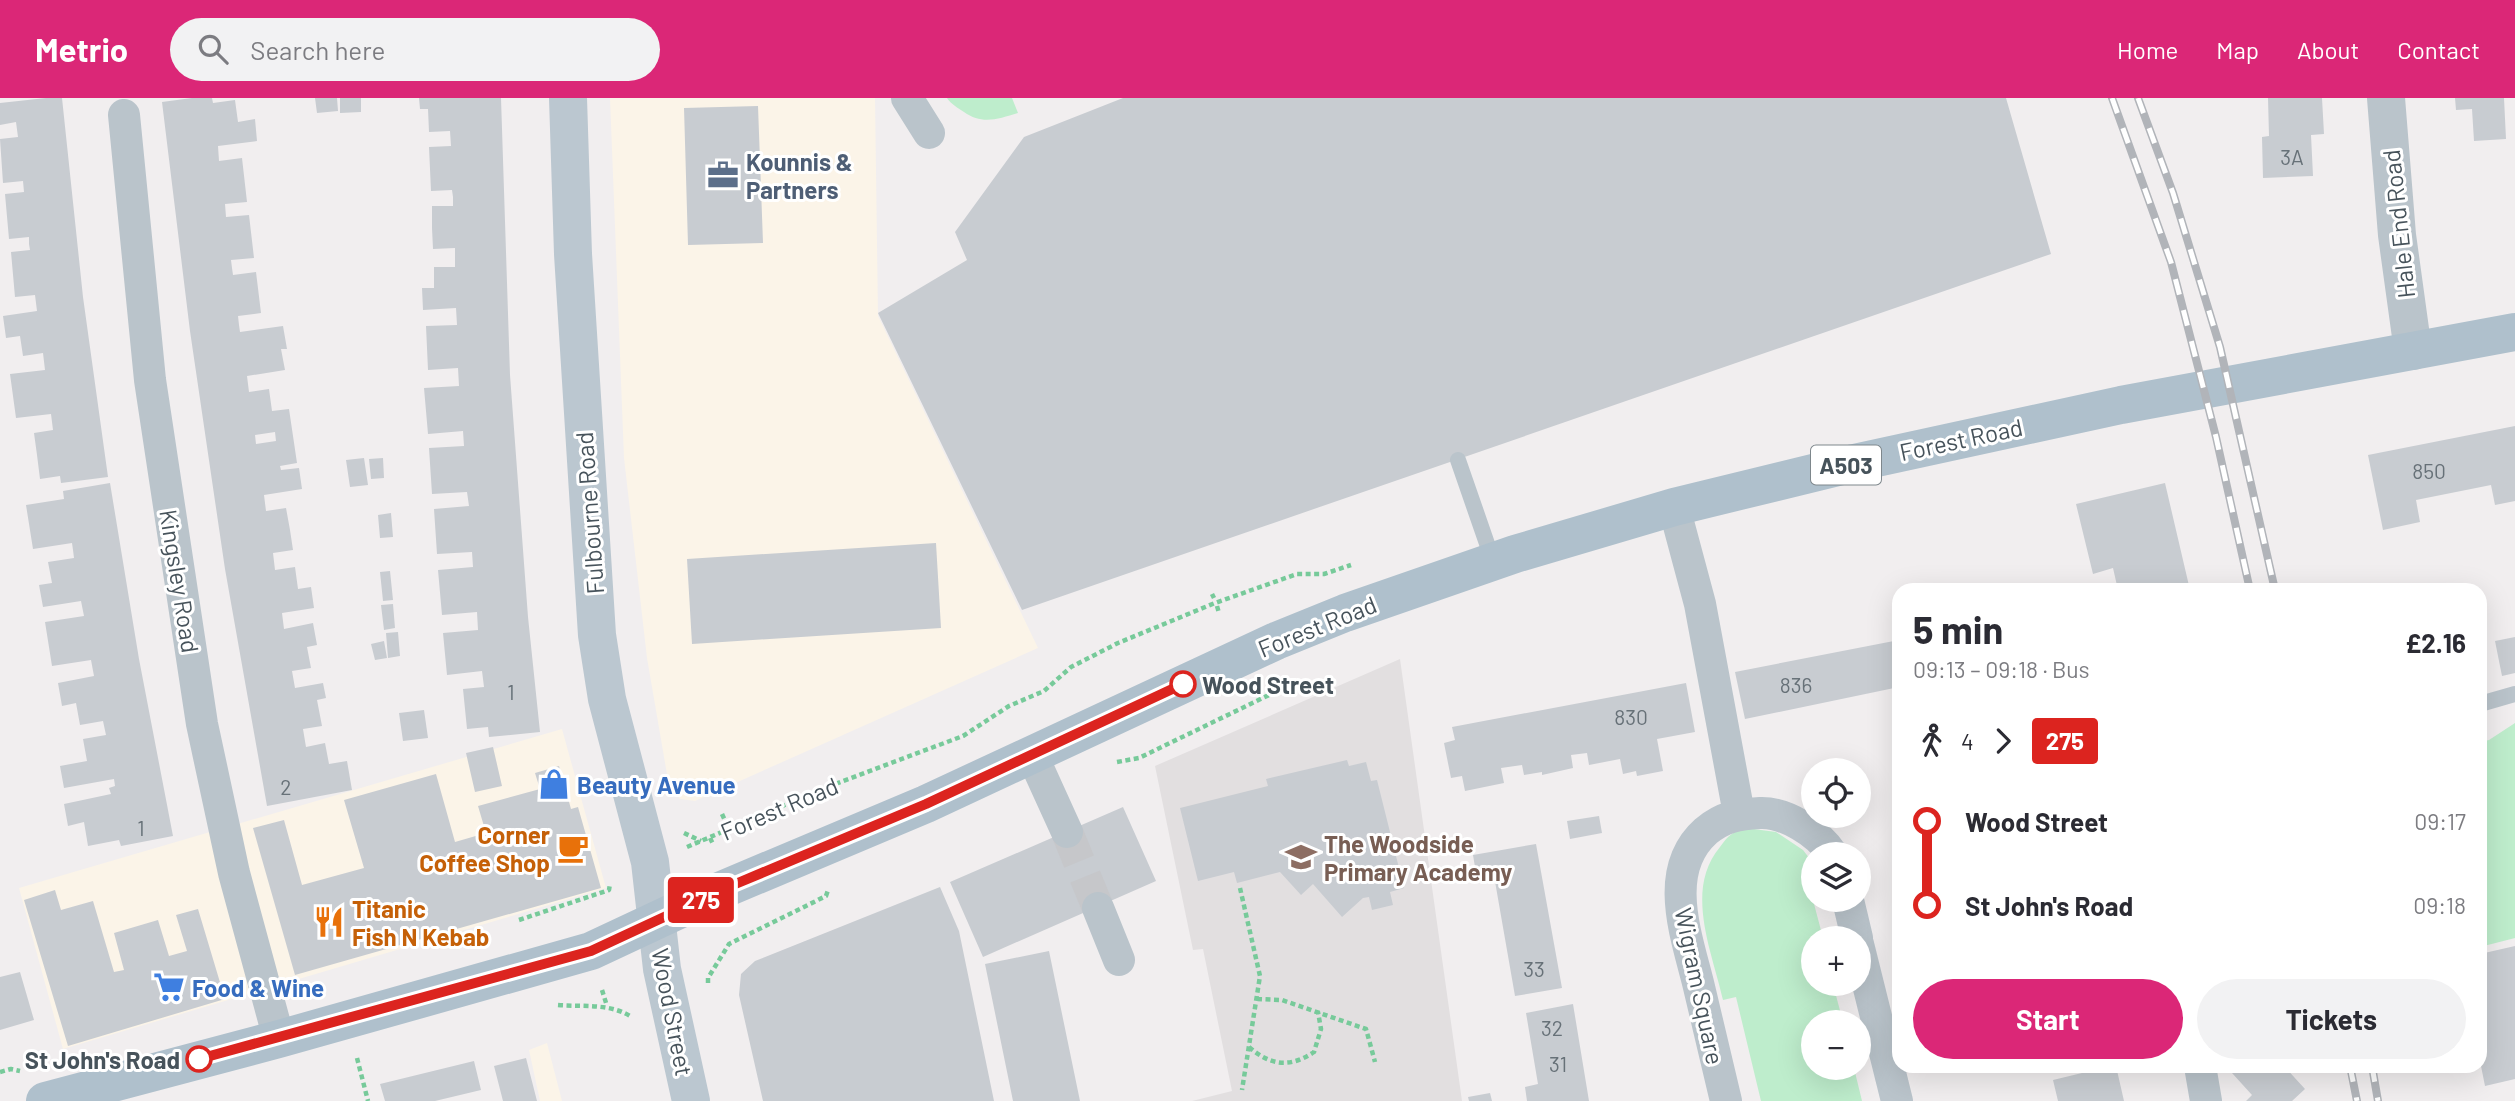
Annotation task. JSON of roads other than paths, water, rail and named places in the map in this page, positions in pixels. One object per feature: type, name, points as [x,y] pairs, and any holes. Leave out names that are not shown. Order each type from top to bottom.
[{"type":"main road","name":"Fulbourne Road","points":[[568,98],[572,254],[597,635],[607,699],[650,862],[656,922]]},
{"type":"main road","name":"Forest Road","points":[[45,1101],[279,1039],[591,951],[717,892],[926,804],[1276,640],[1493,561],[1674,507],[1854,463],[2121,405],[2515,332]]},
{"type":"main road","name":"Wood Street","points":[[656,922],[670,1006],[691,1101]]},
{"type":"street","points":[[907,98],[929,133]]},
{"type":"street","name":"Hale End Road","points":[[2386,98],[2397,235],[2413,351]]},
{"type":"street","name":"Kingsley Road","points":[[124,115],[150,380],[202,724],[234,873],[279,1039]]},
{"type":"street","points":[[1674,507],[1700,604],[1739,814]]},
{"type":"street","points":[[1032,755],[1067,832]]},
{"type":"street","name":"Wigram Square","points":[[1726,1101],[1685,925],[1680,891],[1684,863],[1695,842],[1717,822],[1739,814],[1766,813],[1793,822],[1821,842]]},
{"type":"street","points":[[1098,908],[1119,960]]},
{"type":"street","points":[[1871,996],[1897,1101]]},
{"type":"street","points":[[2201,1073],[2206,1101]]},
{"type":"lane","points":[[1458,460],[1493,561]]},
{"type":"lane","points":[[2487,702],[2515,694]]},
{"type":"tunnel","points":[[1067,832],[1098,908]]},
{"type":"railway","points":[[2112,98],[2171,262],[2216,437],[2248,583]]},
{"type":"railway","points":[[2138,98],[2173,193],[2220,347],[2273,583]]},
{"type":"railway","points":[[2351,1073],[2357,1101]]},
{"type":"railway","points":[[2373,1073],[2378,1101]]},
{"type":"place","name":"Kounnis & Partners","points":[[723,175]]},
{"type":"place","name":"Wood Street","points":[[1183,684]]},
{"type":"place","name":"Beauty Avenue","points":[[554,784]]},
{"type":"place","name":"Corner Coffee Shop","points":[[573,848]]},
{"type":"place","name":"The Woodside Primary Academy","points":[[1301,857]]},
{"type":"place","name":"Titanic Fish N Kebab","points":[[329,922]]},
{"type":"place","name":"Food & Wine","points":[[169,987]]},
{"type":"place","name":"St John's Road","points":[[199,1059]]}]
